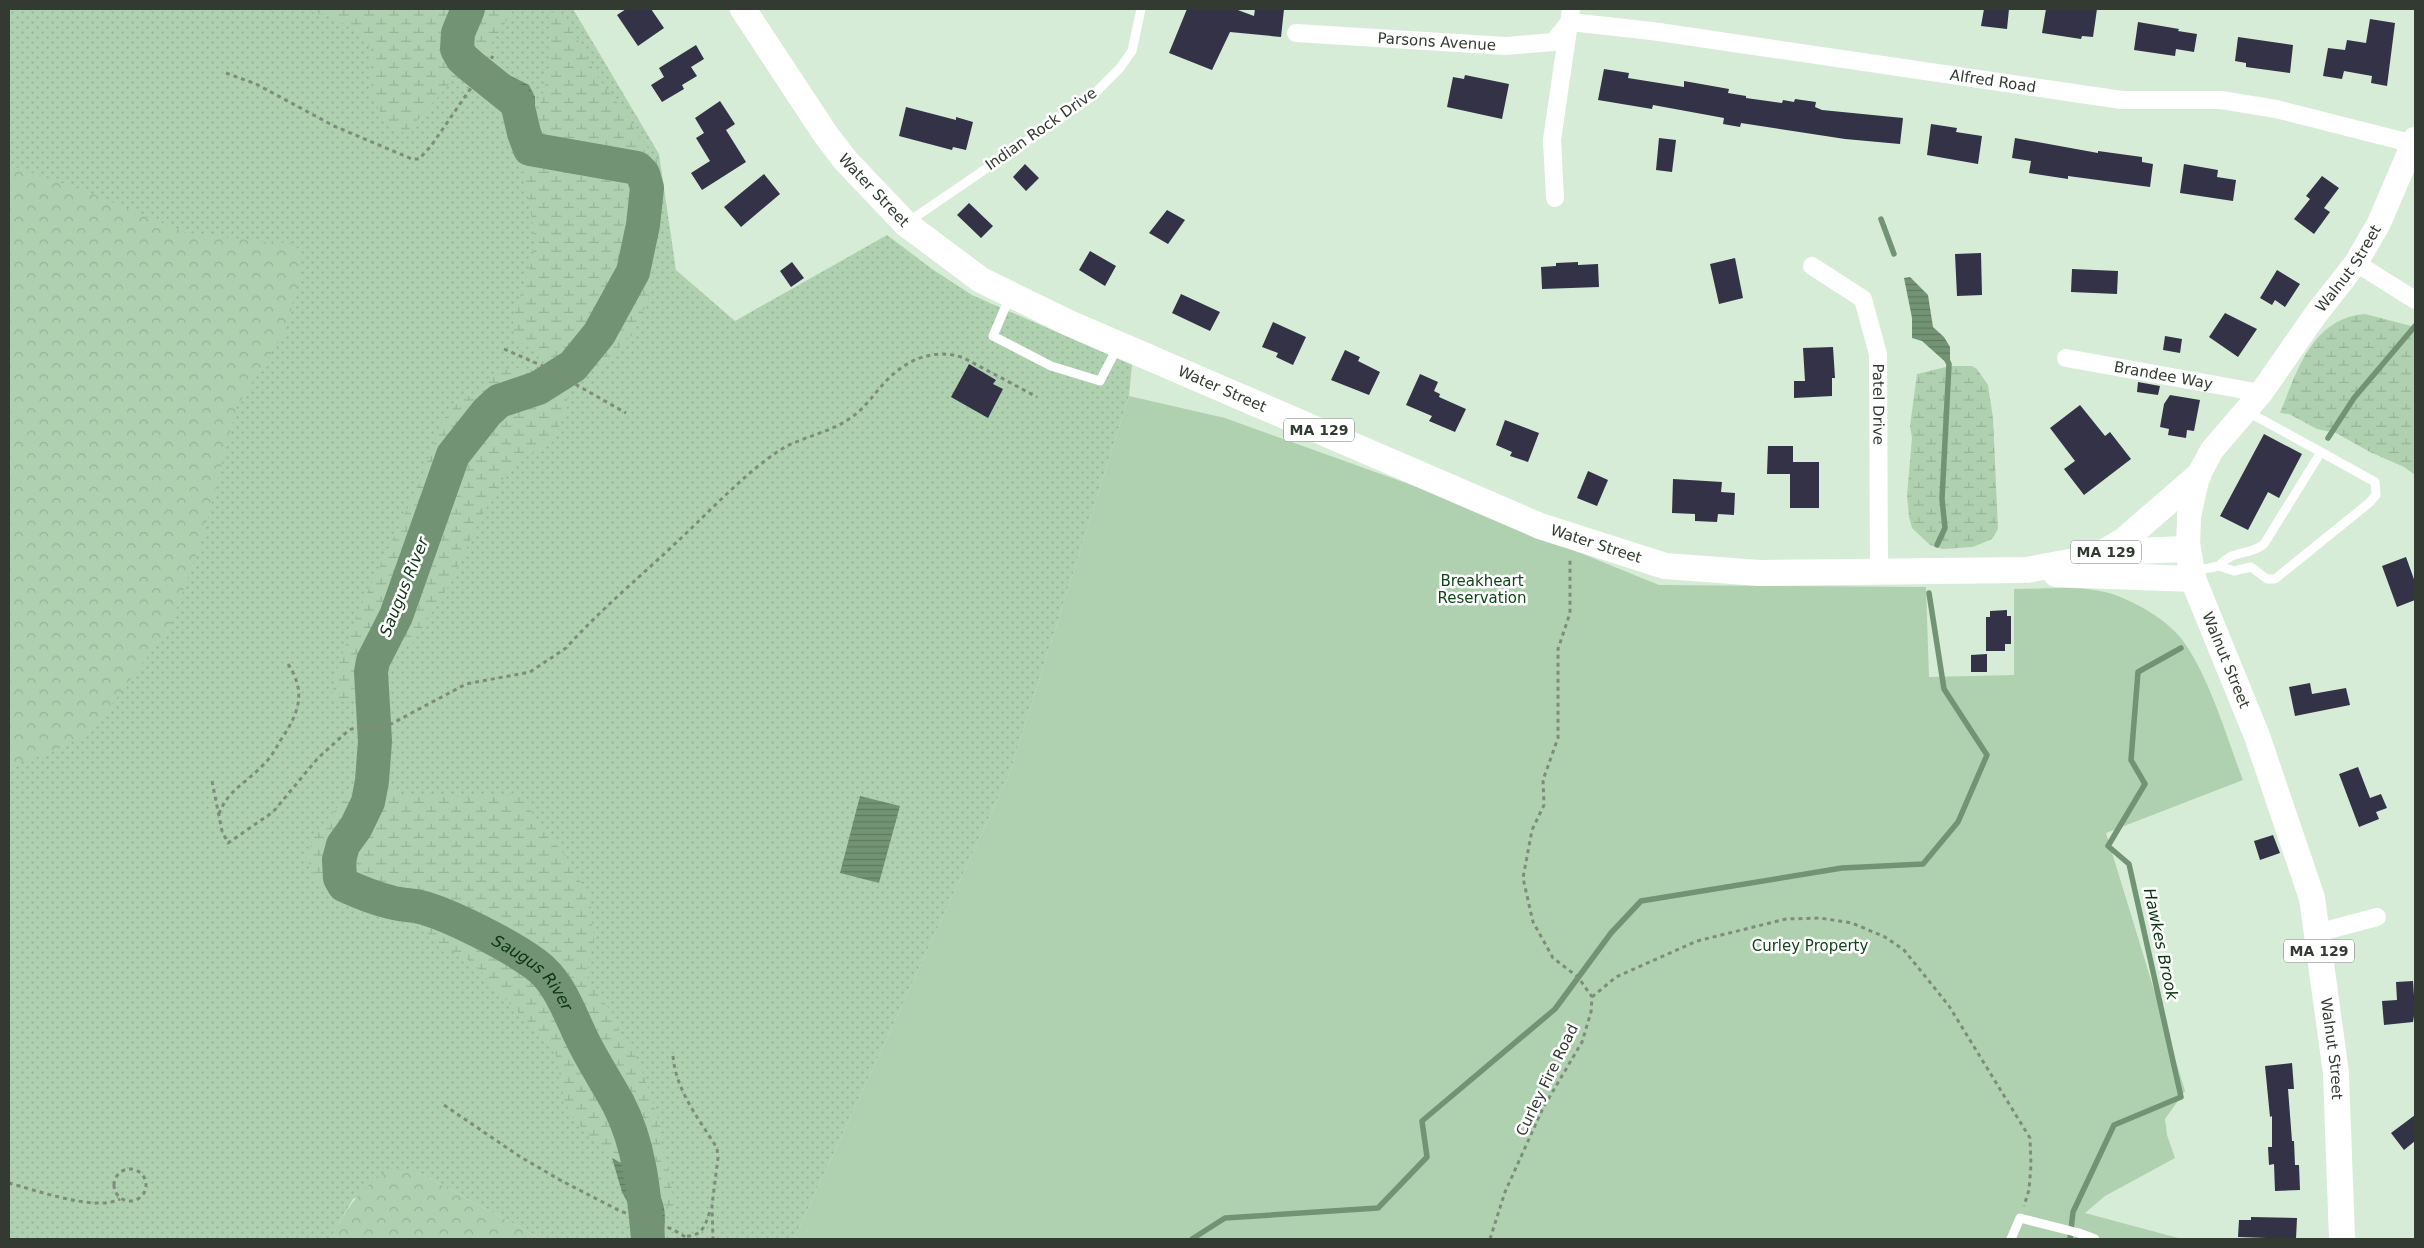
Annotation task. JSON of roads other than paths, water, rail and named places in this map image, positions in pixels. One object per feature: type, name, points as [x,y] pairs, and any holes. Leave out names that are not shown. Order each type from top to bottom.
[{"type":"main road","name":"Water Street","points":[[743,9],[826,135],[866,183],[906,224],[968,271],[1010,296],[1540,526],[1665,566],[1760,573],[1879,570],[2027,570],[2080,560],[2104,552],[2191,566]]},
{"type":"main road","name":"Walnut Street","points":[[2342,1239],[2336,1073],[2312,898],[2257,736],[2191,566],[2189,516],[2198,476],[2212,450],[2253,402],[2316,314],[2356,263],[2379,223],[2415,142]]},
{"type":"main road","points":[[2104,552],[2131,535],[2198,476]]},
{"type":"main road","name":"Water Street","points":[[2027,570],[2042,574],[2191,566]]},
{"type":"street","name":"Parsons Avenue","points":[[1296,32],[1506,46],[1553,42],[1570,15]]},
{"type":"street","name":"Alfred Road","points":[[1570,15],[1662,32],[2122,100],[2222,100],[2276,109],[2415,142]]},
{"type":"street","points":[[1555,198],[1552,140],[1570,15]]},
{"type":"street","points":[[2356,263],[2415,300]]},
{"type":"street","name":"Patel Drive","points":[[1812,266],[1863,299],[1878,354],[1879,570]]},
{"type":"street","name":"Brandee Way","points":[[2066,358],[2253,402]]},
{"type":"street","points":[[2317,933],[2377,917]]},
{"type":"lane","name":"Indian Rock Drive","points":[[906,224],[1091,96],[1120,68],[1132,51],[1141,9]]},
{"type":"lane","points":[[1010,296],[993,336],[1050,366],[1100,382],[1119,344]]},
{"type":"lane","points":[[2191,566],[2219,566],[2234,571],[2251,567],[2267,579],[2275,579],[2369,503],[2376,494],[2375,482],[2321,452],[2253,402]]},
{"type":"lane","points":[[2219,566],[2230,555],[2258,550],[2264,544],[2321,452]]},
{"type":"lane","points":[[2010,1239],[2020,1218],[2095,1239]]},
{"type":"waterway","name":"Saugus River","points":[[468,9],[458,33],[457,49],[462,58],[517,103],[530,149],[637,168],[643,174],[647,188],[643,225],[633,272],[599,334],[573,366],[538,388],[499,401],[487,412],[453,455],[396,616],[373,661],[371,672],[375,741],[372,781],[368,802],[356,827],[343,845],[339,860],[340,878],[344,885],[367,895],[394,903],[420,907],[463,923],[524,957],[535,964],[551,979],[625,1119],[640,1170],[648,1239]]},
{"type":"waterway","points":[[1881,219],[1894,254]]},
{"type":"waterway","name":"Hawkes Brook","points":[[2328,438],[2354,398],[2415,326]]},
{"type":"waterway","points":[[1937,545],[1945,528],[1942,499],[1949,364],[1946,358]]},
{"type":"waterway","points":[[1192,1239],[1225,1218],[1378,1208],[1427,1157],[1422,1121],[1555,1009],[1611,933],[1641,901],[1842,868],[1923,864],[1958,822],[1987,755],[1944,689],[1929,593]]},
{"type":"waterway","name":"Hawkes Brook","points":[[2070,1239],[2073,1212],[2114,1125],[2181,1097],[2129,864],[2108,846],[2145,784],[2131,760],[2138,672],[2181,648]]},
{"type":"park label","name":"Breakheart Reservation","points":[[1482,590]]},
{"type":"park label","name":"Curley Property","points":[[1810,946]]}]
